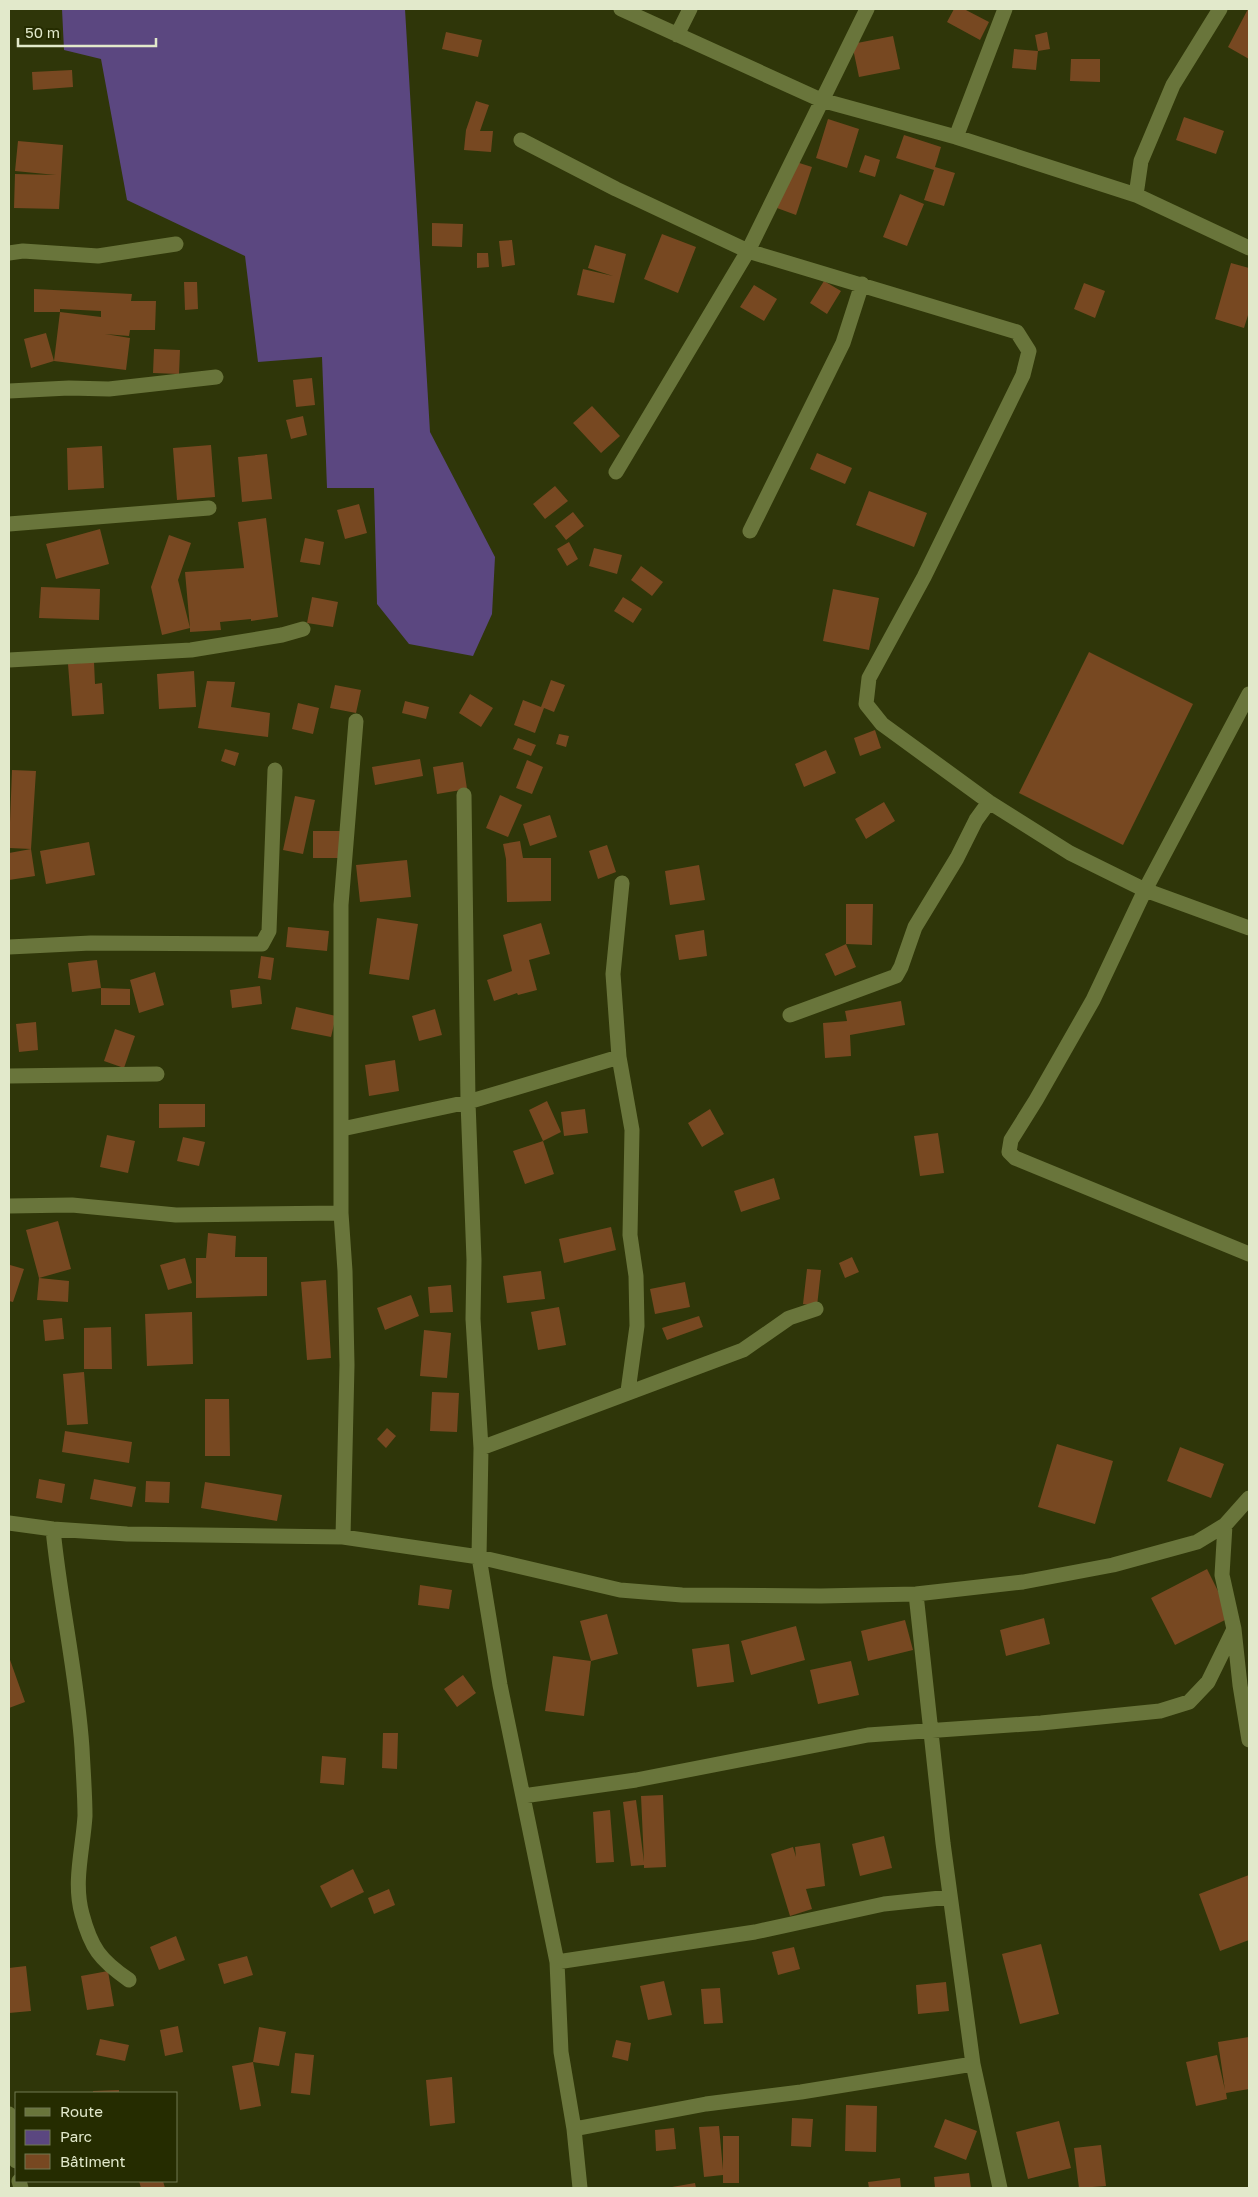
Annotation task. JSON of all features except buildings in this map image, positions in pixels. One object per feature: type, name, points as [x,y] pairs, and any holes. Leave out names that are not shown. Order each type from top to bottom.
[{"type":"street","points":[[621,9],[821,100],[956,137],[1136,195],[1249,248]]},
{"type":"street","points":[[677,35],[690,9]]},
{"type":"street","points":[[616,472],[748,251],[867,9]]},
{"type":"street","points":[[956,137],[1004,9]]},
{"type":"street","points":[[1136,195],[1141,161],[1174,85],[1220,9]]},
{"type":"street","points":[[521,140],[616,189],[748,251],[1018,332],[1029,351],[1023,375],[929,568],[869,678],[866,704],[882,724],[988,802],[1070,852],[1145,890],[1249,928]]},
{"type":"street","points":[[9,254],[23,251],[98,256],[176,244]]},
{"type":"street","points":[[750,531],[843,343],[862,284]]},
{"type":"street","points":[[9,390],[109,389],[216,377]]},
{"type":"street","points":[[9,524],[209,508]]},
{"type":"street","points":[[9,660],[191,650],[282,635],[303,629]]},
{"type":"street","points":[[1249,694],[1145,890],[1093,1000],[1011,1140],[1009,1152],[1015,1158],[1249,1254]]},
{"type":"street","points":[[343,1537],[347,1365],[346,1271],[341,1213],[341,905],[356,721]]},
{"type":"street","points":[[9,947],[91,943],[262,944],[269,931],[270,923],[274,770]]},
{"type":"street","points":[[464,795],[468,1102],[474,1260],[473,1318],[481,1448],[479,1557],[500,1685],[557,1962],[561,2052],[574,2129],[580,2188]]},
{"type":"street","points":[[790,1015],[896,976],[915,927],[988,802]]},
{"type":"street","points":[[622,883],[613,974],[619,1057],[632,1130],[630,1235],[636,1276],[637,1326],[628,1392]]},
{"type":"street","points":[[342,1129],[468,1102],[619,1057]]},
{"type":"street","points":[[9,1076],[157,1074]]},
{"type":"street","points":[[9,1206],[72,1205],[176,1215],[341,1213]]},
{"type":"street","points":[[481,1448],[742,1350],[789,1318],[816,1310]]},
{"type":"street","points":[[9,1523],[53,1529],[127,1534],[343,1537],[479,1557],[620,1590],[682,1595],[916,1594],[1023,1582],[1113,1565],[1197,1542],[1225,1525],[1249,1498]]},
{"type":"street","points":[[1225,1525],[1222,1575],[1234,1629],[1240,1685],[1249,1740]]},
{"type":"street","points":[[53,1529],[58,1578],[69,1636],[82,1746],[85,1816],[78,1878],[81,1912],[90,1943],[107,1965],[128,1980]]},
{"type":"street","points":[[916,1594],[929,1729],[973,2064],[986,2134],[1000,2188]]},
{"type":"street","points":[[524,1796],[636,1780],[868,1735],[929,1729],[1040,1723],[1160,1711],[1189,1702],[1208,1682],[1234,1629]]},
{"type":"street","points":[[557,1962],[755,1932],[884,1904],[950,1897]]},
{"type":"street","points":[[574,2129],[706,2104],[801,2092],[973,2064]]},
{"type":"street","points":[[9,2114],[15,2154]]},
{"type":"green space","points":[[62,9],[405,9],[430,432],[495,557],[492,614],[473,656],[409,644],[377,604],[374,488],[327,488],[322,357],[258,362],[245,256],[127,200],[101,59],[64,50]]}]
